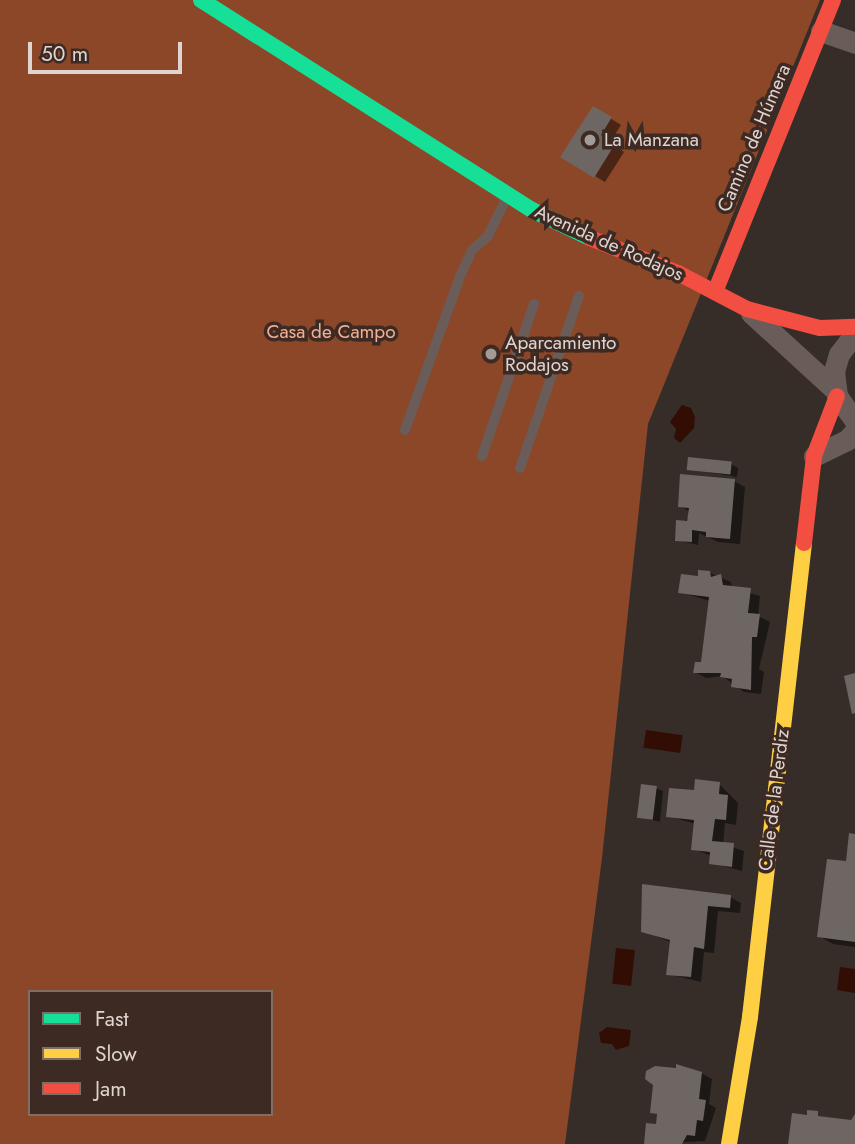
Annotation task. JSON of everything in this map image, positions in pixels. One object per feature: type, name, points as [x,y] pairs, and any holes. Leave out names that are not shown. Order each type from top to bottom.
[{"type":"street","name":"Avenida de Rodajos","points":[[201,0],[508,194],[598,242],[715,292],[747,309],[820,328],[855,327]]},
{"type":"street","name":"Camino de Húmera","points":[[715,292],[833,0]]},
{"type":"street","points":[[821,30],[855,43]]},
{"type":"street","name":"Avenida de Rodajos","points":[[747,309],[836,393],[855,421]]},
{"type":"street","points":[[836,393],[839,354],[855,333]]},
{"type":"street","name":"Calle de la Perdiz","points":[[729,1144],[750,1017],[814,456],[836,393]]},
{"type":"street","points":[[814,456],[846,440],[855,431]]},
{"type":"lane","points":[[405,430],[461,274],[472,250],[488,236],[508,194]]},
{"type":"lane","points":[[520,468],[579,296]]},
{"type":"lane","points":[[482,456],[534,304]]},
{"type":"green space","name":"Casa de Campo","points":[[0,0],[820,0],[648,424],[602,858],[565,1144],[0,1144]]},
{"type":"shaded area","points":[[682,405],[691,408],[695,417],[694,428],[680,443],[674,438],[676,429],[670,422]]},
{"type":"shaded area","points":[[646,730],[683,735],[680,753],[643,748]]},
{"type":"shaded area","points":[[616,948],[635,950],[631,986],[612,984]]},
{"type":"shaded area","points":[[840,967],[855,969],[855,993],[837,990]]},
{"type":"shaded area","points":[[607,1027],[631,1030],[629,1046],[616,1050],[612,1044],[601,1043],[599,1033]]},
{"type":"building","name":"La Manzana","points":[[593,106],[612,117],[601,135],[615,144],[594,178],[560,157]]},
{"type":"building","points":[[688,457],[732,462],[730,475],[687,470]]},
{"type":"building","points":[[680,474],[735,479],[730,539],[706,537],[706,532],[692,530],[692,542],[675,541],[676,520],[687,521],[689,508],[678,507]]},
{"type":"building","points":[[698,570],[710,571],[711,577],[721,574],[723,585],[751,588],[748,613],[760,614],[757,637],[752,637],[751,690],[731,687],[732,679],[720,677],[721,673],[693,673],[695,662],[701,662],[709,597],[678,593],[681,574],[698,576]]},
{"type":"building","points":[[855,673],[855,713],[852,714],[844,676]]},
{"type":"building","points":[[695,779],[720,782],[719,794],[728,795],[726,820],[715,819],[712,841],[734,843],[732,867],[709,864],[710,852],[691,850],[694,820],[666,817],[669,788],[694,790]]},
{"type":"building","points":[[641,784],[657,786],[653,820],[637,818]]},
{"type":"building","points":[[849,833],[855,834],[855,942],[817,937],[827,859],[846,861]]},
{"type":"building","points":[[642,884],[731,895],[730,908],[708,906],[704,949],[694,947],[691,977],[666,975],[670,940],[641,932]]},
{"type":"building","points":[[676,1064],[702,1072],[699,1099],[706,1100],[703,1121],[697,1120],[695,1136],[687,1135],[682,1144],[644,1144],[646,1123],[656,1124],[657,1114],[650,1113],[653,1085],[645,1079],[646,1071],[655,1066],[676,1068]]},
{"type":"building","points":[[807,1110],[818,1111],[818,1116],[851,1120],[855,1114],[855,1144],[788,1144],[792,1113],[807,1115]]},
{"type":"traffic: fast","points":[[201,0],[532,210],[590,238]]},
{"type":"traffic: slow","points":[[729,1144],[750,1017],[804,543]]},
{"type":"traffic: jam","points":[[715,292],[833,0]]},
{"type":"traffic: jam","points":[[590,238],[678,273],[747,309],[820,328],[855,327]]},
{"type":"traffic: jam","points":[[804,543],[814,456],[837,396]]},
{"type":"place","name":"La Manzana","points":[[590,140]]},
{"type":"place","name":"Aparcamiento Rodajos","points":[[491,354]]}]
